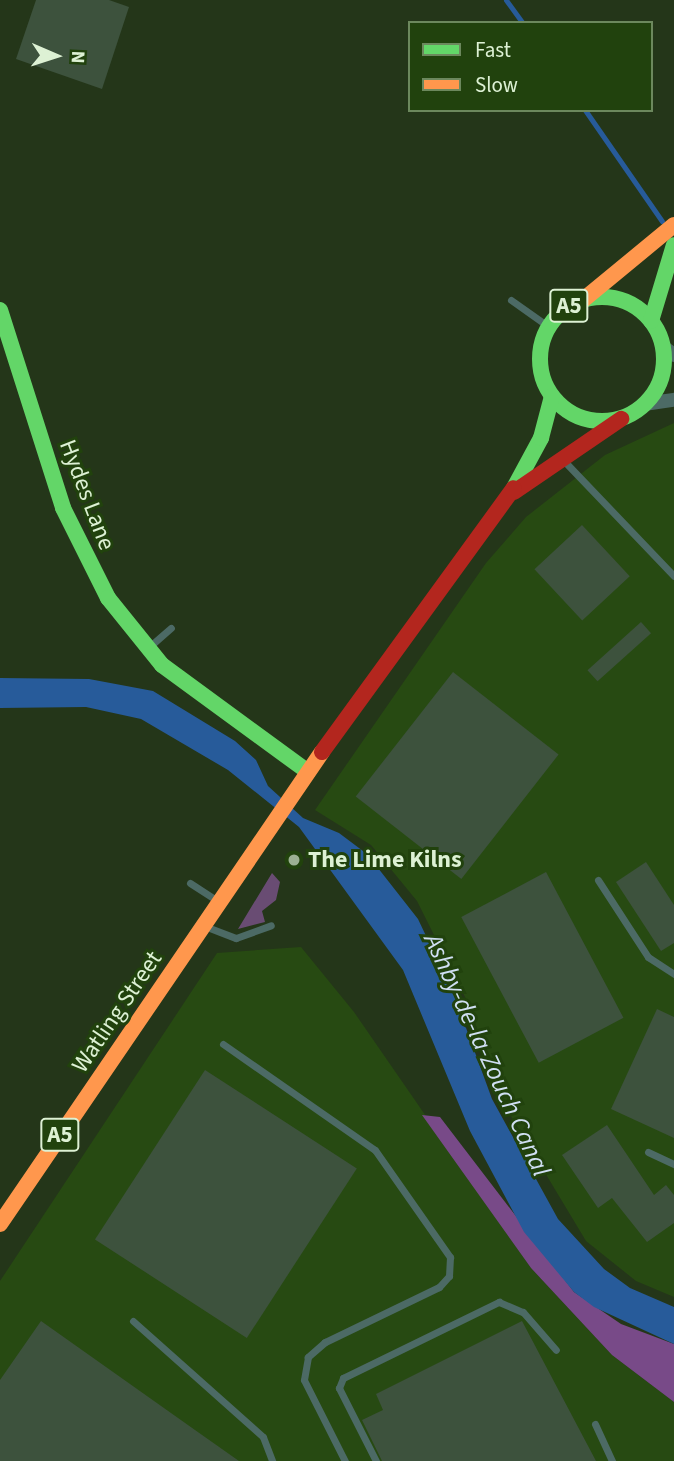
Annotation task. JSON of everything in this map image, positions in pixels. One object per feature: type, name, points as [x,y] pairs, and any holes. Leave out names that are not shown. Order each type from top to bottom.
[{"type":"main road","name":"A5","points":[[308,772],[465,548],[511,494],[541,438],[552,396],[540,362],[549,327],[626,270],[674,225]]},
{"type":"main road","points":[[644,404],[668,351],[651,321],[674,245]]},
{"type":"main road","name":"A5","points":[[583,300],[620,300],[651,321]]},
{"type":"main road","name":"Hydes Lane","points":[[0,310],[78,546],[147,650],[308,772]]},
{"type":"main road","points":[[552,396],[583,418],[622,418]]},
{"type":"main road","name":"A5","points":[[511,494],[644,404]]},
{"type":"main road","name":"Watling Street","points":[[0,1224],[308,772]]},
{"type":"street","points":[[644,404],[674,400]]},
{"type":"lane","points":[[511,300],[549,327]]},
{"type":"lane","points":[[563,460],[674,576]]},
{"type":"lane","points":[[147,650],[171,628]]},
{"type":"lane","points":[[598,880],[648,957],[674,974]]},
{"type":"lane","points":[[190,883],[219,902]]},
{"type":"lane","points":[[203,925],[236,938],[271,925]]},
{"type":"lane","points":[[223,1044],[375,1150],[450,1257],[449,1276],[439,1287],[325,1342],[308,1357],[304,1380],[345,1461]]},
{"type":"lane","points":[[648,1152],[674,1164]]},
{"type":"lane","points":[[376,1461],[340,1388],[343,1378],[499,1302],[523,1312],[556,1350]]},
{"type":"lane","points":[[133,1321],[262,1437],[272,1461]]},
{"type":"lane","points":[[594,1424],[612,1461]]},
{"type":"shaded area","points":[[674,423],[674,1297],[636,1281],[586,1241],[503,1103],[468,1003],[417,901],[371,845],[315,810],[486,563],[526,517],[605,455]]},
{"type":"shaded area","points":[[272,873],[280,882],[276,900],[262,911],[265,922],[238,929]]},
{"type":"shaded area","points":[[301,947],[354,1012],[531,1268],[612,1355],[674,1402],[674,1461],[0,1461],[0,1281],[217,953]]},
{"type":"shaded area","points":[[422,1115],[440,1117],[574,1292],[621,1324],[674,1344],[674,1402],[612,1355],[531,1268]]},
{"type":"water","points":[[0,678],[89,679],[153,691],[235,741],[256,760],[268,786],[303,818],[339,833],[367,854],[418,919],[454,995],[492,1099],[558,1219],[604,1269],[630,1288],[674,1307],[674,1344],[594,1307],[574,1292],[524,1232],[470,1131],[403,970],[299,827],[228,770],[141,719],[86,707],[0,708]]},
{"type":"building","points":[[36,0],[109,0],[129,7],[102,89],[16,59]]},
{"type":"building","points":[[582,525],[630,576],[582,621],[534,569]]},
{"type":"building","points":[[641,622],[651,633],[598,681],[587,670]]},
{"type":"building","points":[[453,672],[559,754],[461,879],[356,797]]},
{"type":"building","points":[[646,862],[674,905],[674,943],[661,951],[616,882]]},
{"type":"building","points":[[546,872],[623,1018],[539,1063],[461,917]]},
{"type":"building","points":[[657,1009],[674,1017],[674,1138],[611,1109]]},
{"type":"building","points":[[205,1070],[357,1169],[247,1338],[95,1239]]},
{"type":"building","points":[[607,1125],[654,1195],[666,1185],[674,1195],[674,1223],[647,1242],[612,1198],[598,1208],[562,1155]]},
{"type":"building","points":[[41,1321],[239,1461],[0,1461],[0,1380]]},
{"type":"building","points":[[522,1321],[596,1461],[382,1461],[362,1420],[383,1410],[376,1394]]},
{"type":"waterway","points":[[506,0],[522,21]]},
{"type":"waterway","points":[[586,112],[662,221]]},
{"type":"traffic: fast","points":[[651,321],[674,245]]},
{"type":"traffic: fast","points":[[602,297],[626,302],[646,315],[659,335],[664,359],[659,383],[646,403],[626,416],[602,421],[578,416],[558,403],[545,383],[540,359],[545,335],[558,315],[578,302],[602,297]]},
{"type":"traffic: fast","points":[[0,310],[63,508],[108,598],[162,665],[308,772]]},
{"type":"traffic: fast","points":[[514,488],[541,438],[552,396]]},
{"type":"traffic: slow","points":[[583,300],[674,225]]},
{"type":"traffic: slow","points":[[0,1224],[322,752]]},
{"type":"traffic: jam","points":[[514,492],[621,419]]},
{"type":"traffic: jam","points":[[322,752],[514,488]]},
{"type":"place","name":"The Lime Kilns","points":[[294,860]]},
{"type":"water label","name":"Ashby-de-la-Zouch Canal","points":[[487,1055]]}]
